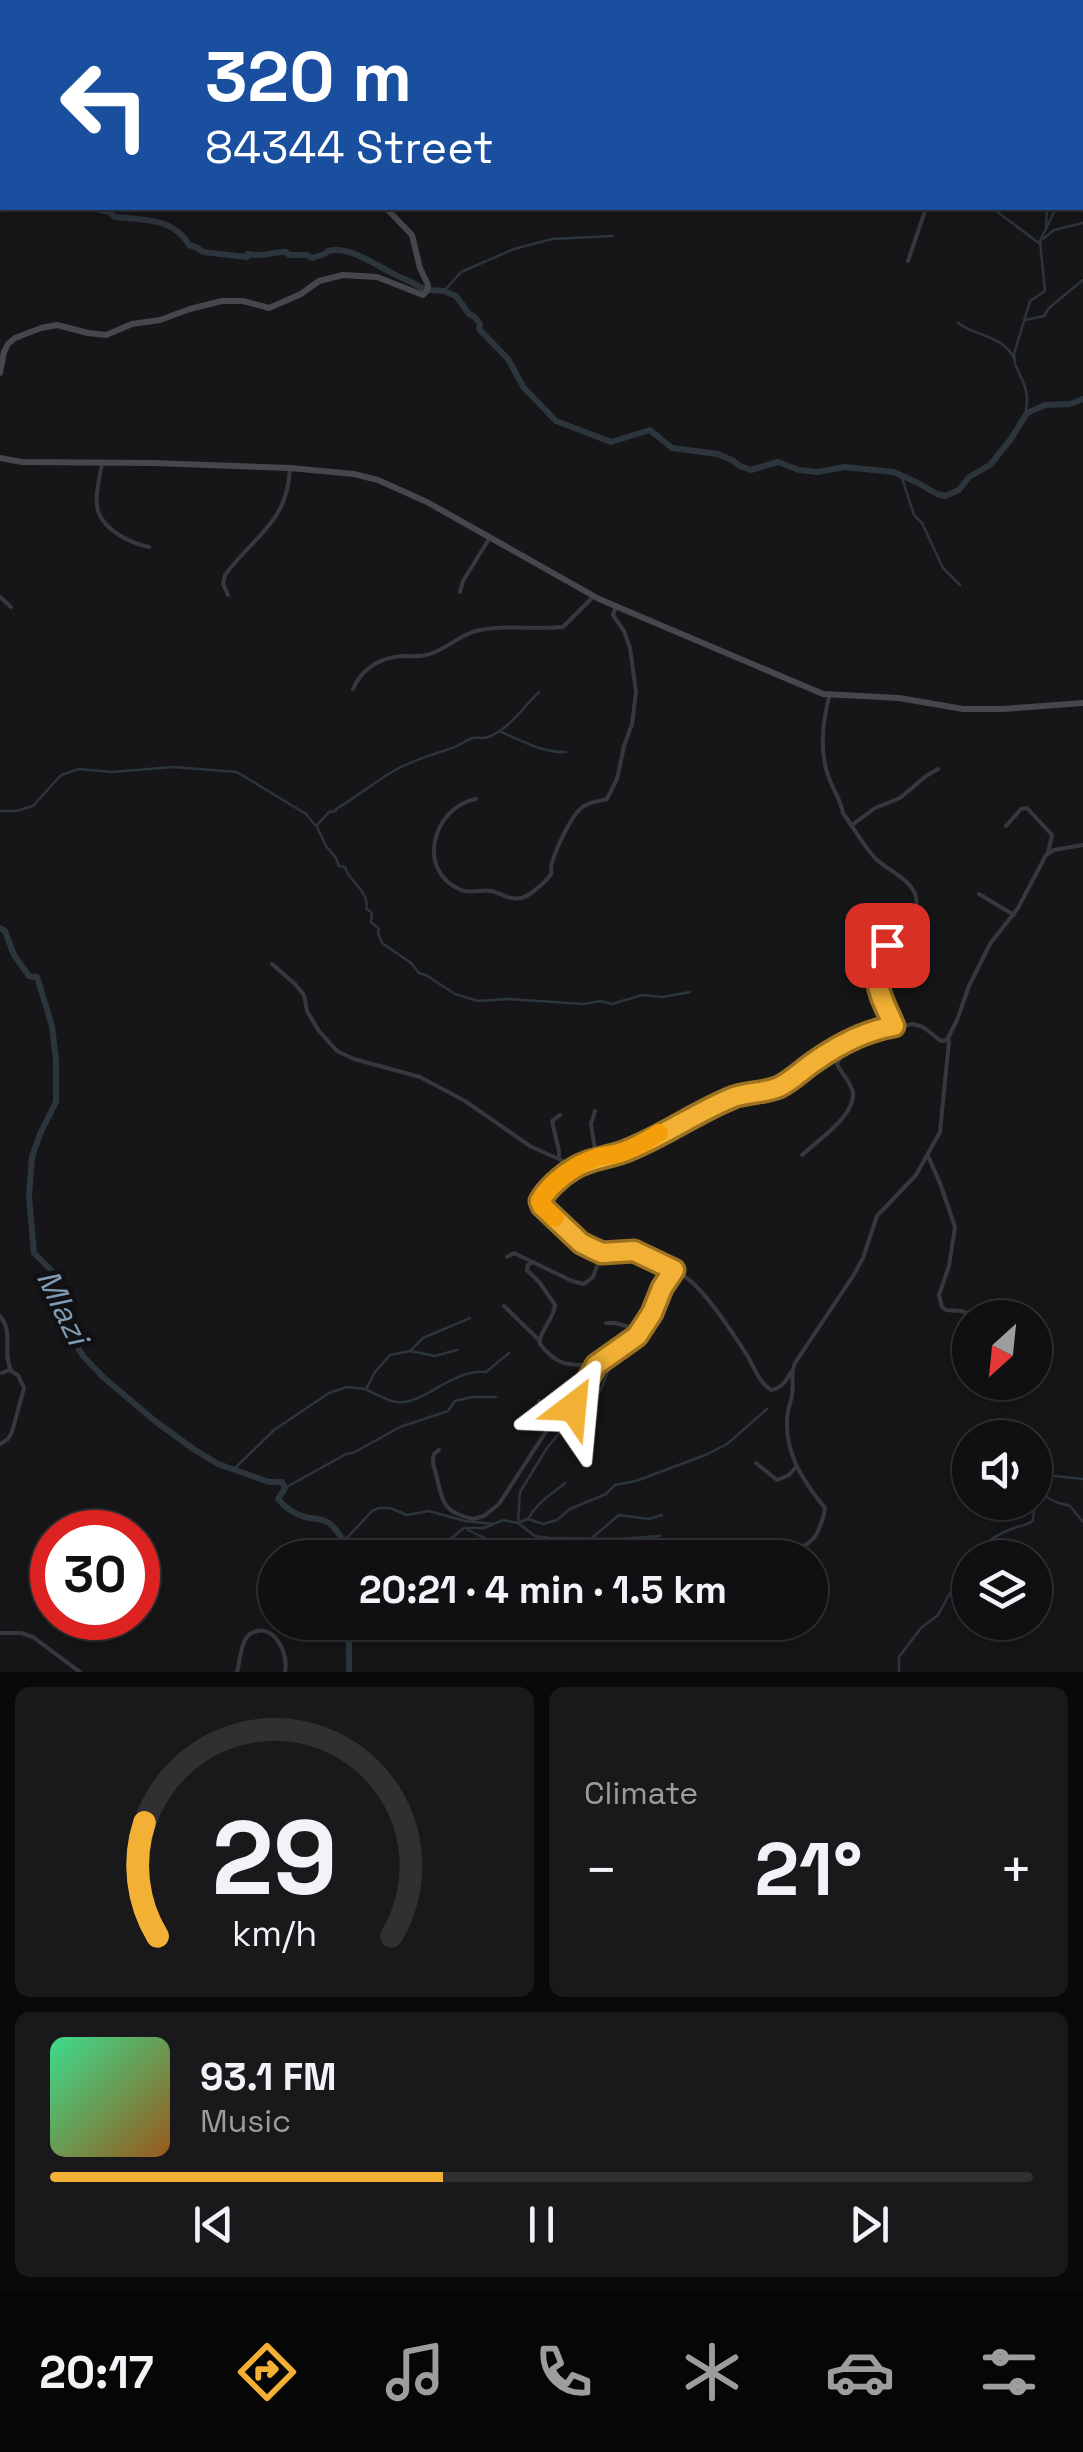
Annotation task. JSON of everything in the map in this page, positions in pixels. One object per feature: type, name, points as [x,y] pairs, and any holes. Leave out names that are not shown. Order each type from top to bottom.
[{"type":"street","points":[[0,373],[4,352],[11,341],[50,326],[106,334],[222,301],[243,301],[269,308],[319,281],[343,275],[377,276],[424,295],[428,285],[412,235],[388,210]]},
{"type":"street","points":[[908,261],[925,210]]},
{"type":"street","points":[[0,458],[22,462],[290,468],[354,474],[427,502],[594,596],[814,691],[899,698],[964,709],[1083,703]]},
{"type":"street","points":[[102,463],[97,500],[100,515],[131,543],[149,547]]},
{"type":"street","points":[[228,595],[223,584],[225,575],[282,510],[290,468]]},
{"type":"street","points":[[460,592],[462,581],[489,539]]},
{"type":"street","points":[[354,689],[370,666],[396,657],[436,653],[476,631],[563,627],[594,596]]},
{"type":"street","points":[[0,597],[11,607]]},
{"type":"street","points":[[476,798],[459,803],[447,813],[432,848],[438,871],[466,892],[492,892],[508,898],[533,893],[550,874],[558,844],[581,808],[606,799],[617,779],[632,724],[636,689],[630,648],[613,615],[616,606]]},
{"type":"street","points":[[830,694],[825,712],[824,764],[844,812],[872,855],[910,885],[918,903],[913,916],[884,950],[876,973],[877,987],[894,1026]]},
{"type":"street","points":[[852,825],[875,808],[904,795],[938,769]]},
{"type":"street","points":[[576,1166],[545,1192],[540,1204],[581,1243],[602,1253],[634,1251],[694,1284],[746,1352],[764,1386],[778,1389],[853,1276],[878,1216],[908,1184],[940,1132],[946,1048],[968,986],[990,944],[1014,915],[1048,853],[1052,835],[1028,808],[1021,809],[1006,826]]},
{"type":"street","points":[[1048,853],[1083,845]]},
{"type":"street","points":[[979,894],[1014,915]]},
{"type":"street","points":[[272,964],[296,984],[318,1032],[337,1051],[431,1082],[530,1146],[576,1166],[623,1152],[734,1097],[774,1089],[866,1033],[894,1026],[920,1026],[944,1041],[950,1036]]},
{"type":"street","points":[[802,1155],[848,1110],[853,1093],[837,1064],[848,1042]]},
{"type":"street","points":[[595,1112],[590,1124],[597,1158]]},
{"type":"street","points":[[559,1159],[552,1121],[560,1115]]},
{"type":"street","points":[[928,1156],[954,1227],[949,1266],[939,1296],[946,1310],[952,1310]]},
{"type":"street","points":[[507,1257],[514,1253],[584,1284],[593,1277],[602,1253]]},
{"type":"street","points":[[534,1262],[527,1270],[555,1305],[539,1340]]},
{"type":"street","points":[[439,1450],[432,1458],[445,1506],[473,1519],[490,1513],[546,1433],[573,1407],[596,1365],[641,1330],[674,1270]]},
{"type":"street","points":[[504,1306],[556,1361],[596,1365]]},
{"type":"street","points":[[0,1316],[6,1326],[8,1363],[24,1388],[11,1434],[0,1444]]},
{"type":"street","points":[[606,1323],[641,1330]]},
{"type":"street","points":[[2,1372],[11,1370]]},
{"type":"street","points":[[791,1372],[787,1433],[796,1467],[825,1510],[814,1537],[809,1540]]},
{"type":"street","points":[[539,1401],[564,1416]]},
{"type":"street","points":[[756,1463],[777,1480],[796,1467]]},
{"type":"street","points":[[238,1672],[246,1639],[260,1632],[273,1636],[284,1649],[285,1672]]},
{"type":"street","points":[[0,1633],[34,1637],[80,1672]]},
{"type":"waterway","points":[[100,210],[115,217],[166,225],[203,252],[247,257],[286,252],[312,258],[328,251],[351,252],[425,290]]},
{"type":"waterway","points":[[995,210],[1039,243]]},
{"type":"waterway","points":[[1046,226],[1047,210]]},
{"type":"waterway","points":[[1015,364],[1014,354],[1030,301],[1045,291],[1040,241],[1055,210]]},
{"type":"waterway","points":[[1043,239],[1054,230],[1083,223]]},
{"type":"waterway","points":[[444,291],[461,272],[514,249],[552,239],[613,236]]},
{"type":"waterway","points":[[1025,320],[1044,316],[1083,280]]},
{"type":"waterway","points":[[429,290],[456,296],[480,324],[479,329],[508,359],[524,388],[556,421],[611,442],[650,430],[672,448],[718,454],[751,470],[778,462],[818,472],[844,467],[894,472],[945,496],[959,490],[969,477],[990,465],[1027,413],[1045,405],[1083,399]]},
{"type":"waterway","points":[[958,323],[1003,345],[1014,358]]},
{"type":"waterway","points":[[1016,366],[1026,391],[1028,413]]},
{"type":"waterway","points":[[901,475],[914,515],[922,523],[943,568],[960,585]]},
{"type":"waterway","points":[[0,811],[33,806],[61,775],[79,769],[112,772],[173,767],[237,772],[306,814],[316,826],[329,812],[401,767],[470,739],[496,733],[539,692]]},
{"type":"waterway","points":[[499,731],[540,748],[566,752]]},
{"type":"waterway","points":[[317,827],[339,866],[345,867],[364,895],[382,943],[419,973],[455,994],[478,1001],[612,1004],[642,995],[663,997],[690,992]]},
{"type":"waterway","name":"Mlazi","points":[[0,928],[29,976],[37,977],[52,1026],[56,1102],[32,1157],[29,1196],[34,1253],[53,1272],[72,1338],[103,1377],[155,1421],[218,1464],[269,1482],[282,1482],[285,1488],[278,1499],[286,1507],[329,1523],[342,1540]]},
{"type":"waterway","points":[[234,1469],[274,1430],[329,1393],[347,1387],[366,1389],[390,1355],[410,1351],[423,1338],[470,1318]]},
{"type":"waterway","points":[[660,1536],[550,1538],[535,1536],[518,1523],[520,1492],[547,1448],[561,1431],[586,1413],[619,1357],[642,1342],[661,1319]]},
{"type":"waterway","points":[[410,1351],[435,1356],[457,1350]]},
{"type":"waterway","points":[[367,1390],[393,1401],[407,1401],[461,1376],[486,1372],[509,1353]]},
{"type":"waterway","points":[[285,1488],[400,1427],[448,1411],[455,1401],[496,1397]]},
{"type":"waterway","points":[[449,1540],[464,1528],[484,1528],[503,1520],[518,1523],[528,1519],[543,1524],[557,1520],[570,1509],[606,1494],[615,1485],[636,1481],[727,1444],[767,1409]]},
{"type":"waterway","points":[[1052,1476],[1083,1479]]},
{"type":"waterway","points":[[528,1519],[540,1503],[565,1483]]},
{"type":"waterway","points":[[1052,1500],[1070,1506],[1083,1522]]},
{"type":"waterway","points":[[345,1540],[379,1508],[407,1515],[429,1511],[493,1524]]},
{"type":"waterway","points":[[593,1537],[619,1515],[649,1519],[662,1515]]},
{"type":"waterway","points":[[991,1540],[1033,1520]]},
{"type":"waterway","points":[[468,1530],[488,1540]]},
{"type":"waterway","points":[[899,1672],[899,1657],[921,1628],[938,1615],[952,1591]]},
{"type":"waterway","name":"Mlazi","points":[[349,1640],[349,1672]]},
{"type":"slow traffic","points":[[555,1218],[540,1201],[576,1166],[623,1152],[659,1133]]},
{"type":"route","points":[[573,1407],[596,1365],[637,1336],[674,1270],[634,1251],[602,1253],[581,1243],[542,1206],[540,1201],[545,1192],[576,1166],[623,1152],[734,1097],[774,1089],[855,1038],[894,1026],[876,980],[887,945]]}]
